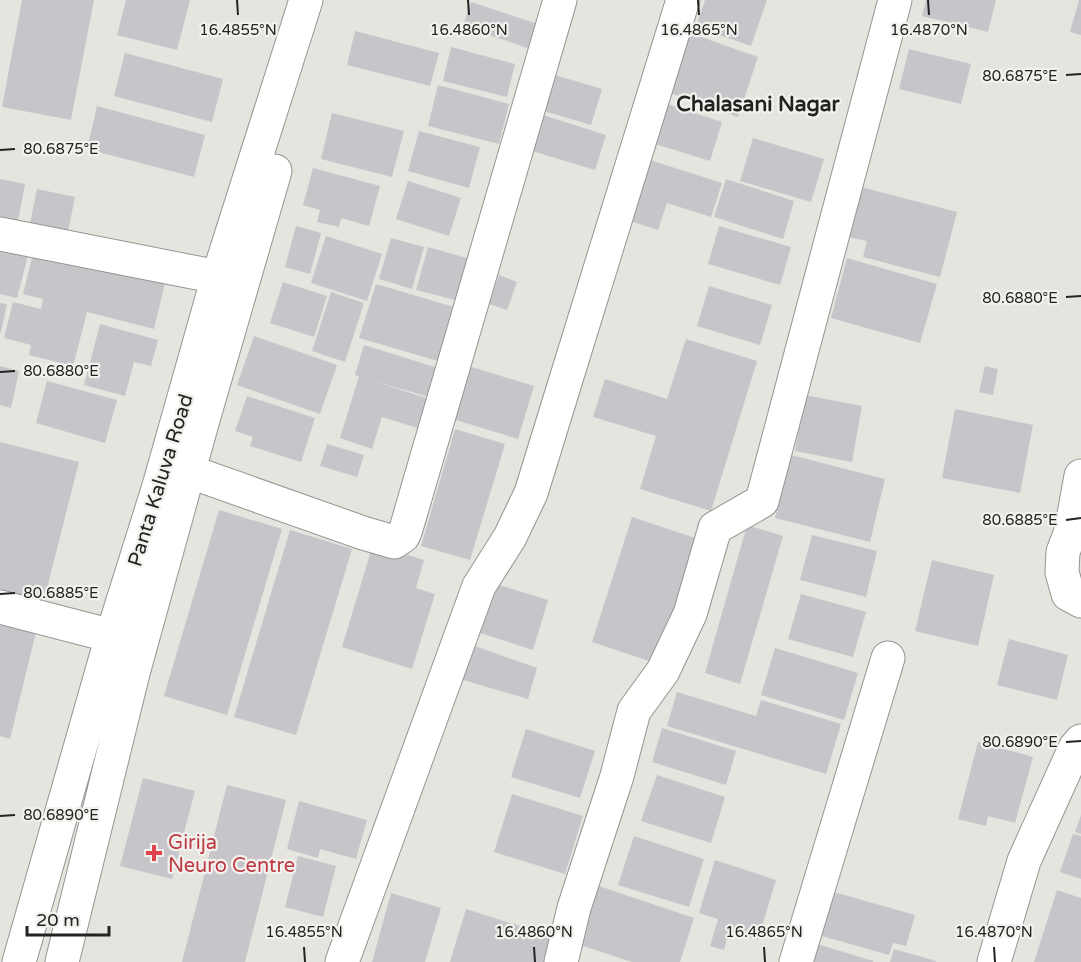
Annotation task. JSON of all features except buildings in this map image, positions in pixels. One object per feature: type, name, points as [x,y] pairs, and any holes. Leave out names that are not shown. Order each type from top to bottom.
[{"type":"street","name":"Panta Kaluva Road","points":[[22,961],[112,636],[159,486],[218,277],[306,0]]},
{"type":"street","name":"Panta Kaluva Road","points":[[62,962],[133,673],[188,471],[300,84],[328,0]]},
{"type":"street","points":[[188,471],[363,533],[394,542],[403,536],[560,0]]},
{"type":"street","points":[[342,962],[479,586],[510,537],[531,493],[683,0]]},
{"type":"street","points":[[561,962],[574,908],[617,776],[634,711],[663,671],[690,614],[715,528],[762,501],[895,0]]},
{"type":"street","points":[[0,234],[218,277]]},
{"type":"street","points":[[1081,476],[1071,531],[1063,552],[1062,572],[1068,594],[1081,601]]},
{"type":"street","points":[[0,607],[112,636]]},
{"type":"street","points":[[796,962],[888,658]]},
{"type":"street","points":[[994,962],[1024,861],[1075,748],[1081,741]]},
{"type":"place","name":"Girija Neuro Centre","points":[[154,853]]},
{"type":"district","name":"Chalasani Nagar","points":[[758,104]]}]
